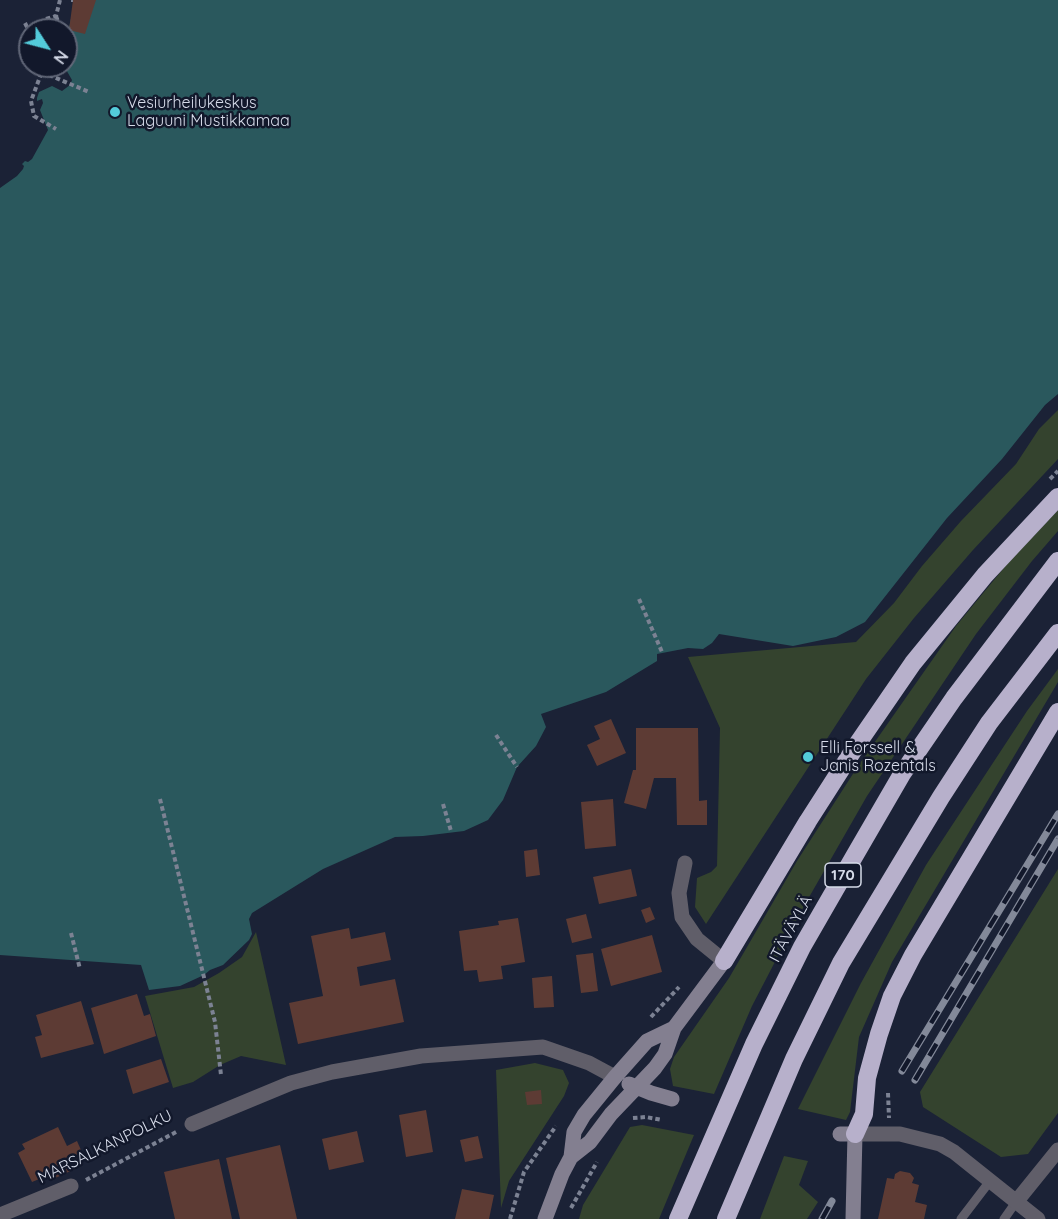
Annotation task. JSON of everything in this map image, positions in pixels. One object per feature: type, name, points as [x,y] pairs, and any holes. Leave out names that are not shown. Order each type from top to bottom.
[{"type":"highway","points":[[724,961],[827,792],[913,663],[985,575],[1058,497]]},
{"type":"highway","name":"ITÄVÄYLÄ","points":[[678,1219],[754,1044],[802,948],[902,774],[954,698],[1058,561]]},
{"type":"highway","name":"170","points":[[726,1219],[794,1059],[841,963],[894,873],[989,723],[1058,633]]},
{"type":"highway","points":[[848,1134],[864,1114],[867,1077],[892,996],[913,956],[1058,712]]},
{"type":"main road","points":[[571,1157],[590,1142],[611,1114],[665,1054],[674,1028],[724,961]]},
{"type":"main road","points":[[545,1219],[571,1157],[574,1132],[592,1104],[647,1041],[674,1028]]},
{"type":"main road","points":[[615,1077],[636,1088],[672,1099]]},
{"type":"main road","points":[[848,1134],[853,1219]]},
{"type":"street","points":[[685,863],[679,893],[682,917],[697,939],[724,961]]},
{"type":"street","points":[[192,1124],[291,1083],[332,1072],[421,1056],[543,1047],[589,1063],[615,1077]]},
{"type":"street","points":[[848,1134],[900,1134],[940,1144],[954,1152],[1038,1219]]},
{"type":"street","points":[[1016,1202],[1058,1150]]},
{"type":"street","name":"MARSALKANPOLKU","points":[[0,1215],[71,1186]]},
{"type":"lane","points":[[961,1219],[990,1181]]},
{"type":"lane","points":[[1004,1219],[1016,1202]]},
{"type":"path","points":[[49,18],[56,16],[60,0]]},
{"type":"path","points":[[40,78],[31,101],[34,116],[56,129]]},
{"type":"path","points":[[56,78],[89,92]]},
{"type":"path","points":[[639,599],[662,652]]},
{"type":"path","points":[[496,735],[517,767]]},
{"type":"path","points":[[160,799],[215,1022],[221,1075]]},
{"type":"path","points":[[443,804],[451,831]]},
{"type":"path","points":[[71,933],[80,969]]},
{"type":"path","points":[[649,1020],[680,985]]},
{"type":"path","points":[[628,1120],[634,1117],[662,1119]]},
{"type":"path","name":"MARSALKANPOLKU","points":[[71,1186],[126,1160],[192,1124]]},
{"type":"path","points":[[510,1219],[524,1172],[557,1125]]},
{"type":"path","points":[[571,1209],[602,1152]]},
{"type":"shaded area","points":[[75,0],[1058,0],[1058,394],[1045,405],[1002,459],[947,518],[865,622],[836,637],[793,646],[719,634],[703,649],[688,648],[657,654],[657,661],[606,692],[541,714],[546,727],[536,746],[517,767],[503,800],[488,820],[464,831],[395,837],[323,869],[252,913],[249,919],[252,934],[249,940],[223,965],[180,986],[149,990],[141,965],[0,955],[0,188],[17,176],[23,169],[22,164],[25,161],[32,159],[48,130],[40,110],[42,99],[37,101],[39,92],[52,86],[62,91],[70,85],[71,78],[78,78],[78,18],[71,18]]},
{"type":"shaded area","points":[[1058,410],[1058,459],[973,550],[914,618],[866,679],[706,924],[695,907],[697,878],[711,872],[717,866],[720,728],[688,657],[856,642],[894,603],[961,521],[1016,464],[1039,429]]},
{"type":"shaded area","points":[[1058,510],[1058,531],[976,634],[867,796],[804,906],[752,1006],[714,1094],[673,1086],[670,1069],[674,1057],[729,978],[797,861],[858,766],[956,626],[1008,563]]},
{"type":"shaded area","points":[[1058,669],[1058,682],[892,962],[859,1037],[850,1112],[846,1120],[798,1109],[861,983],[926,865],[1027,711]]},
{"type":"shaded area","points":[[1058,869],[1058,1113],[1028,1154],[1001,1157],[923,1107],[920,1092]]},
{"type":"shaded area","points":[[256,932],[286,1065],[241,1056],[220,1065],[193,1082],[173,1088],[145,996],[194,987],[219,973],[242,957]]},
{"type":"shaded area","points":[[535,1063],[563,1070],[569,1083],[564,1096],[509,1181],[501,1208],[496,1070]]},
{"type":"shaded area","points":[[642,1125],[694,1135],[659,1219],[579,1219],[583,1205],[630,1127]]},
{"type":"shaded area","points":[[784,1156],[808,1161],[799,1185],[818,1202],[807,1219],[760,1219]]},
{"type":"building","points":[[73,0],[96,0],[85,34],[78,32],[78,18],[71,18]]},
{"type":"building","points":[[611,719],[626,753],[597,766],[587,745],[600,739],[594,726]]},
{"type":"building","points":[[636,728],[698,728],[699,801],[707,800],[707,825],[677,825],[676,778],[654,778],[646,809],[624,803],[633,770],[636,770]]},
{"type":"building","points":[[613,799],[616,846],[585,849],[581,802]]},
{"type":"building","points":[[537,849],[540,875],[526,877],[524,851]]},
{"type":"building","points":[[631,869],[637,896],[599,904],[593,877]]},
{"type":"building","points":[[650,907],[655,919],[646,923],[641,910]]},
{"type":"building","points":[[586,914],[592,938],[572,943],[566,919]]},
{"type":"building","points":[[518,918],[525,962],[501,966],[503,979],[479,982],[477,970],[464,971],[459,931],[499,925],[498,921]]},
{"type":"building","points":[[349,928],[351,939],[385,932],[391,960],[357,967],[360,986],[395,979],[404,1022],[298,1044],[289,1003],[323,996],[311,936]]},
{"type":"building","points":[[652,935],[662,972],[611,986],[601,949]]},
{"type":"building","points":[[593,953],[598,991],[581,993],[576,955]]},
{"type":"building","points":[[552,976],[554,1007],[534,1008],[532,978]]},
{"type":"building","points":[[137,994],[144,1016],[150,1014],[156,1036],[104,1054],[91,1008]]},
{"type":"building","points":[[81,1001],[94,1044],[41,1058],[35,1037],[42,1035],[36,1015]]},
{"type":"building","points":[[161,1059],[169,1082],[133,1094],[126,1070]]},
{"type":"building","points":[[541,1090],[542,1104],[527,1105],[525,1092]]},
{"type":"building","points":[[426,1110],[433,1152],[406,1157],[399,1115]]},
{"type":"building","points":[[58,1127],[67,1146],[77,1141],[84,1157],[74,1162],[77,1168],[51,1180],[49,1175],[32,1182],[18,1153],[25,1149],[22,1144]]},
{"type":"building","points":[[357,1131],[364,1162],[329,1170],[322,1139]]},
{"type":"building","points":[[478,1136],[483,1158],[465,1162],[460,1140]]},
{"type":"building","points":[[280,1145],[297,1219],[240,1219],[226,1158]]},
{"type":"building","points":[[219,1159],[232,1219],[175,1219],[164,1172]]},
{"type":"building","points":[[900,1171],[910,1173],[914,1178],[912,1183],[919,1185],[915,1202],[927,1205],[924,1219],[878,1219],[887,1178],[894,1179],[895,1174]]},
{"type":"building","points":[[462,1189],[494,1195],[489,1219],[455,1219]]},
{"type":"railway","points":[[902,1071],[1058,814]]},
{"type":"railway","points":[[915,1080],[1058,839]]},
{"type":"railway","points":[[822,1219],[832,1201]]},
{"type":"place","name":"Vesiurheilukeskus Laguuni Mustikkamaa","points":[[115,112]]},
{"type":"place","name":"Elli Forssell & Janis Rozentals","points":[[808,757]]}]
